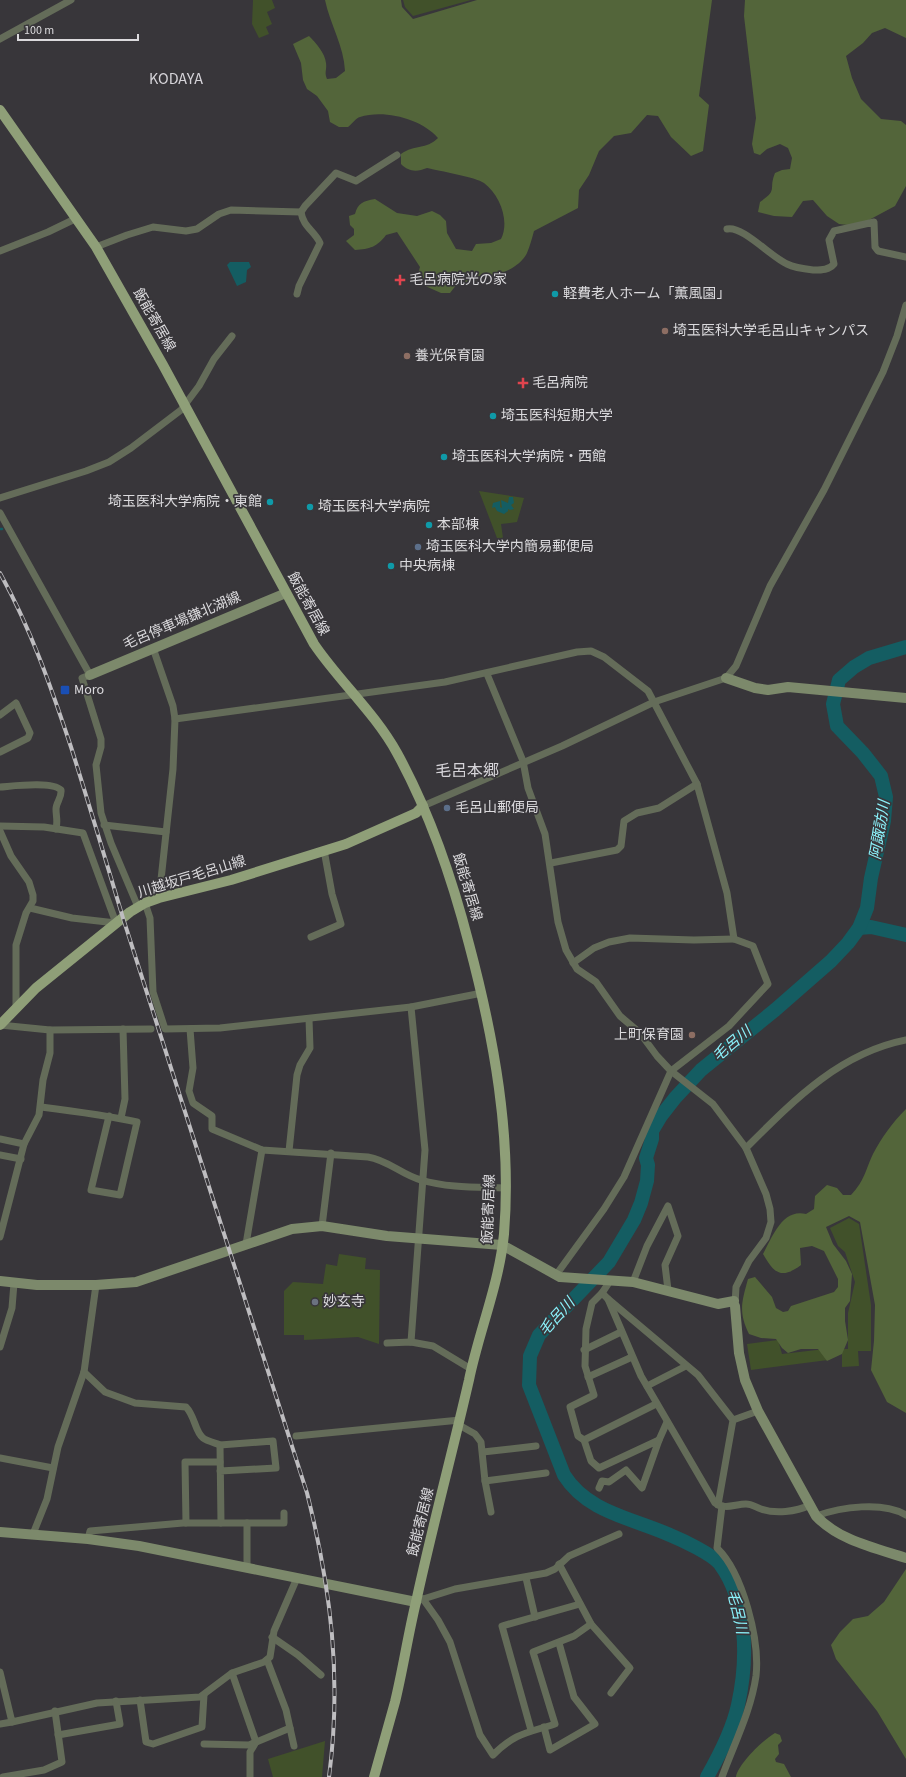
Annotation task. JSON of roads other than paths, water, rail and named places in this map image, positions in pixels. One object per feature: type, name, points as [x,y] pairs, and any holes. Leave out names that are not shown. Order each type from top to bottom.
[{"type":"main road","name":"飯能寄居線","points":[[0,110],[96,247],[185,405],[314,644],[390,741],[403,764],[450,875],[482,993],[499,1082],[505,1188],[502,1245],[496,1280],[471,1369],[420,1600],[374,1777]]},
{"type":"main road","name":"川越坂戸毛呂山線","points":[[0,1025],[16,1006],[36,988],[116,923],[142,905],[158,898],[231,880],[366,836],[416,813],[422,806]]},
{"type":"street","points":[[0,39],[71,0]]},
{"type":"street","points":[[96,247],[127,234],[153,227],[186,231],[197,230],[219,214],[231,210],[301,212],[336,173],[356,182],[397,155]]},
{"type":"street","points":[[297,294],[298,286],[320,243],[318,238],[306,226],[301,212]]},
{"type":"street","points":[[1,249],[48,232],[77,218]]},
{"type":"street","points":[[727,229],[732,228],[739,230],[763,249],[787,264],[803,269],[821,270],[830,268],[834,264],[829,240],[834,232],[874,222],[875,247],[878,251],[906,257]]},
{"type":"street","points":[[422,806],[523,761],[562,746],[654,702],[726,678],[736,666],[770,586],[824,490],[883,372],[897,336],[906,306]]},
{"type":"street","points":[[0,498],[86,471],[109,462],[175,416],[199,386],[214,359],[232,336]]},
{"type":"street","points":[[0,513],[90,675],[82,678],[102,743],[96,765],[96,776],[104,824],[142,905],[150,918],[153,992],[165,1029],[190,1029],[309,1019],[412,1007],[482,993]]},
{"type":"street","name":"毛呂停車場鎌北湖線","points":[[90,675],[286,593]]},
{"type":"street","points":[[153,648],[173,706],[175,719],[173,769],[158,898]]},
{"type":"street","points":[[175,719],[445,682],[487,674],[577,652],[592,651],[604,657],[648,691],[697,784],[724,880],[734,939]]},
{"type":"street","points":[[487,674],[523,761],[528,788],[545,834],[551,863],[561,938],[573,963],[577,969],[596,982],[620,1016],[640,1033],[657,1056],[673,1072],[713,1104],[746,1148],[766,1194],[770,1209],[770,1222],[766,1238],[749,1261],[736,1287],[734,1303],[739,1353],[745,1380],[758,1411],[810,1506],[816,1516],[826,1527],[845,1537],[906,1558]]},
{"type":"street","points":[[726,678],[762,689],[788,687],[906,698]]},
{"type":"street","points":[[0,714],[16,703],[30,732],[28,738],[0,752]]},
{"type":"street","points":[[551,863],[617,850],[621,846],[624,822],[637,813],[660,808],[697,784]]},
{"type":"street","points":[[0,787],[46,785],[58,787],[61,790],[62,796],[56,807],[58,823],[56,829]]},
{"type":"street","points":[[104,824],[166,832]]},
{"type":"street","points":[[0,826],[56,829],[83,833],[116,923],[72,918],[30,908]]},
{"type":"street","points":[[0,831],[11,856],[32,889],[33,901],[26,913],[16,945],[16,1006]]},
{"type":"street","points":[[311,937],[341,924],[332,894],[324,850]]},
{"type":"street","points":[[560,1276],[624,1177],[673,1072],[729,1026],[768,984],[753,946],[734,939],[694,940],[630,938],[609,942],[594,948],[573,963]]},
{"type":"street","points":[[411,1342],[425,1150],[412,1007]]},
{"type":"street","points":[[289,1151],[297,1075],[300,1065],[310,1048],[309,1019]]},
{"type":"street","points":[[0,1025],[50,1030],[151,1029]]},
{"type":"street","points":[[121,1118],[125,1099],[124,1029]]},
{"type":"street","points":[[190,1029],[193,1068],[189,1091],[193,1103],[212,1116],[212,1129],[262,1150],[332,1153],[377,1158],[407,1176],[423,1181],[444,1185],[505,1188]]},
{"type":"street","points":[[0,1237],[24,1144],[40,1115],[43,1080],[50,1053],[50,1030]]},
{"type":"street","points":[[746,1148],[781,1112],[821,1078],[860,1055],[894,1042],[906,1040]]},
{"type":"street","points":[[41,1107],[109,1116],[137,1122],[120,1195],[92,1190],[109,1116]]},
{"type":"street","points":[[0,1139],[24,1144]]},
{"type":"street","points":[[246,1244],[262,1150]]},
{"type":"street","points":[[322,1226],[332,1153]]},
{"type":"street","points":[[0,1155],[21,1159]]},
{"type":"street","points":[[633,1282],[647,1246],[668,1206],[678,1236],[665,1265],[668,1290]]},
{"type":"street","points":[[0,1281],[37,1285],[125,1284],[145,1280],[292,1229],[322,1226],[365,1234],[502,1245],[560,1276],[606,1281],[633,1282],[718,1304],[734,1303]]},
{"type":"street","points":[[606,1281],[602,1293],[592,1303],[586,1329],[584,1350],[585,1366],[594,1395],[570,1407],[578,1436],[584,1440],[590,1461],[599,1468],[660,1440]]},
{"type":"street","points":[[0,1347],[12,1308],[14,1283]]},
{"type":"street","points":[[33,1534],[47,1499],[60,1441],[84,1372],[96,1285]]},
{"type":"street","points":[[602,1293],[677,1356],[698,1376],[733,1420],[720,1506],[717,1548],[736,1575],[744,1596],[753,1630],[756,1676],[744,1723],[722,1777]]},
{"type":"street","points":[[608,1299],[632,1357],[656,1404],[715,1503],[720,1506],[744,1504],[768,1510],[786,1511],[801,1510],[810,1506]]},
{"type":"street","points":[[584,1350],[621,1332]]},
{"type":"street","points":[[387,1343],[411,1342],[433,1346],[471,1369]]},
{"type":"street","points":[[588,1376],[632,1357]]},
{"type":"street","points":[[647,1386],[686,1366]]},
{"type":"street","points":[[84,1372],[105,1392],[135,1403],[186,1407],[192,1412],[200,1435],[204,1439],[220,1445],[273,1441],[276,1468],[220,1471]]},
{"type":"street","points":[[584,1440],[656,1404]]},
{"type":"street","points":[[733,1420],[758,1411]]},
{"type":"street","points":[[296,1436],[459,1422],[474,1434],[481,1442],[485,1481],[491,1512]]},
{"type":"street","points":[[599,1488],[602,1481],[609,1482],[626,1470],[642,1488],[667,1422]]},
{"type":"street","points":[[220,1445],[221,1523]]},
{"type":"street","points":[[483,1452],[536,1446]]},
{"type":"street","points":[[0,1458],[53,1468]]},
{"type":"street","points":[[186,1523],[185,1462],[220,1462]]},
{"type":"street","points":[[485,1481],[546,1473]]},
{"type":"street","points":[[816,1516],[836,1509],[880,1508],[893,1510],[906,1515]]},
{"type":"street","points":[[88,1539],[90,1531],[186,1523],[284,1523],[284,1513]]},
{"type":"street","points":[[247,1523],[247,1568]]},
{"type":"street","points":[[0,1532],[88,1539],[139,1546],[297,1578],[420,1600],[455,1589],[526,1578],[546,1573],[569,1556],[619,1534]]},
{"type":"street","points":[[560,1564],[591,1624],[630,1668],[611,1693]]},
{"type":"street","points":[[0,1724],[55,1711],[116,1701],[197,1698],[204,1695],[232,1673],[267,1660],[270,1657],[272,1637],[297,1578]]},
{"type":"street","points":[[526,1578],[535,1617]]},
{"type":"street","points":[[420,1600],[438,1620],[450,1642],[480,1735],[493,1755],[506,1742],[531,1730],[555,1724],[533,1652],[559,1643],[591,1624]]},
{"type":"street","points":[[531,1730],[502,1626],[580,1604]]},
{"type":"street","points":[[272,1637],[298,1655],[321,1675]]},
{"type":"street","points":[[544,1727],[550,1750],[595,1724],[574,1697],[559,1643]]},
{"type":"street","points":[[267,1660],[286,1710],[294,1746]]},
{"type":"street","points":[[0,1672],[12,1722]]},
{"type":"street","points":[[232,1673],[256,1742]]},
{"type":"street","points":[[140,1700],[146,1742],[153,1744],[202,1727],[204,1695]]},
{"type":"street","points":[[58,1735],[120,1724],[116,1701]]},
{"type":"street","points":[[3,1777],[44,1770],[62,1762],[55,1711]]},
{"type":"street","points":[[204,1744],[249,1745],[290,1728]]},
{"type":"street","points":[[250,1777],[250,1752],[256,1742]]},
{"type":"water","points":[[230,262],[249,262],[251,267],[247,270],[246,282],[237,286],[227,265]]},
{"type":"water","points":[[509,497],[513,497],[514,503],[511,505],[514,509],[508,509],[508,511],[504,514],[497,511],[495,507],[492,508],[493,503],[500,501],[500,507],[502,508],[501,500],[508,503]]},
{"type":"waterway","name":"毛呂川","points":[[707,1777],[721,1751],[733,1723],[741,1688],[744,1651],[741,1613],[729,1579],[720,1564],[704,1552],[675,1537],[598,1506],[585,1498],[574,1488],[564,1475],[529,1385],[530,1356],[539,1335],[609,1262],[634,1220],[641,1203],[647,1181],[648,1165],[646,1158],[652,1139],[652,1131],[661,1116],[675,1098],[701,1070],[775,1010],[831,961],[848,943],[859,928],[867,908],[871,878],[884,821],[886,797],[881,776],[863,753],[837,726],[833,704],[839,680],[854,667],[869,658],[906,647]]},
{"type":"waterway","name":"毛呂川","points":[[859,928],[871,927],[906,935]]},
{"type":"railway","points":[[0,573],[31,637],[48,680],[71,747],[123,918],[307,1493],[322,1564],[332,1634],[334,1704],[333,1740],[329,1777]]},
{"type":"place","name":"毛呂病院光の家","points":[[400,280]]},
{"type":"place","name":"軽費老人ホーム「薫風園」","points":[[555,294]]},
{"type":"place","name":"埼玉医科大学毛呂山キャンパス","points":[[665,331]]},
{"type":"place","name":"養光保育園","points":[[407,356]]},
{"type":"place","name":"毛呂病院","points":[[523,383]]},
{"type":"place","name":"埼玉医科短期大学","points":[[493,416]]},
{"type":"place","name":"埼玉医科大学病院・西館","points":[[444,457]]},
{"type":"place","name":"埼玉医科大学病院・東館","points":[[270,502]]},
{"type":"place","name":"埼玉医科大学病院","points":[[310,507]]},
{"type":"place","name":"本部棟","points":[[429,525]]},
{"type":"place","name":"埼玉医科大学内簡易郵便局","points":[[418,547]]},
{"type":"place","name":"中央病棟","points":[[391,566]]},
{"type":"place","name":"Moro","points":[[65,690]]},
{"type":"place","name":"毛呂山郵便局","points":[[447,808]]},
{"type":"place","name":"上町保育園","points":[[692,1035]]},
{"type":"place","name":"妙玄寺","points":[[315,1302]]},
{"type":"district","name":"KODAYA","points":[[176,79]]},
{"type":"district","name":"毛呂本郷","points":[[467,771]]},
{"type":"water label","name":"阿諏訪川","points":[[880,830]]}]
